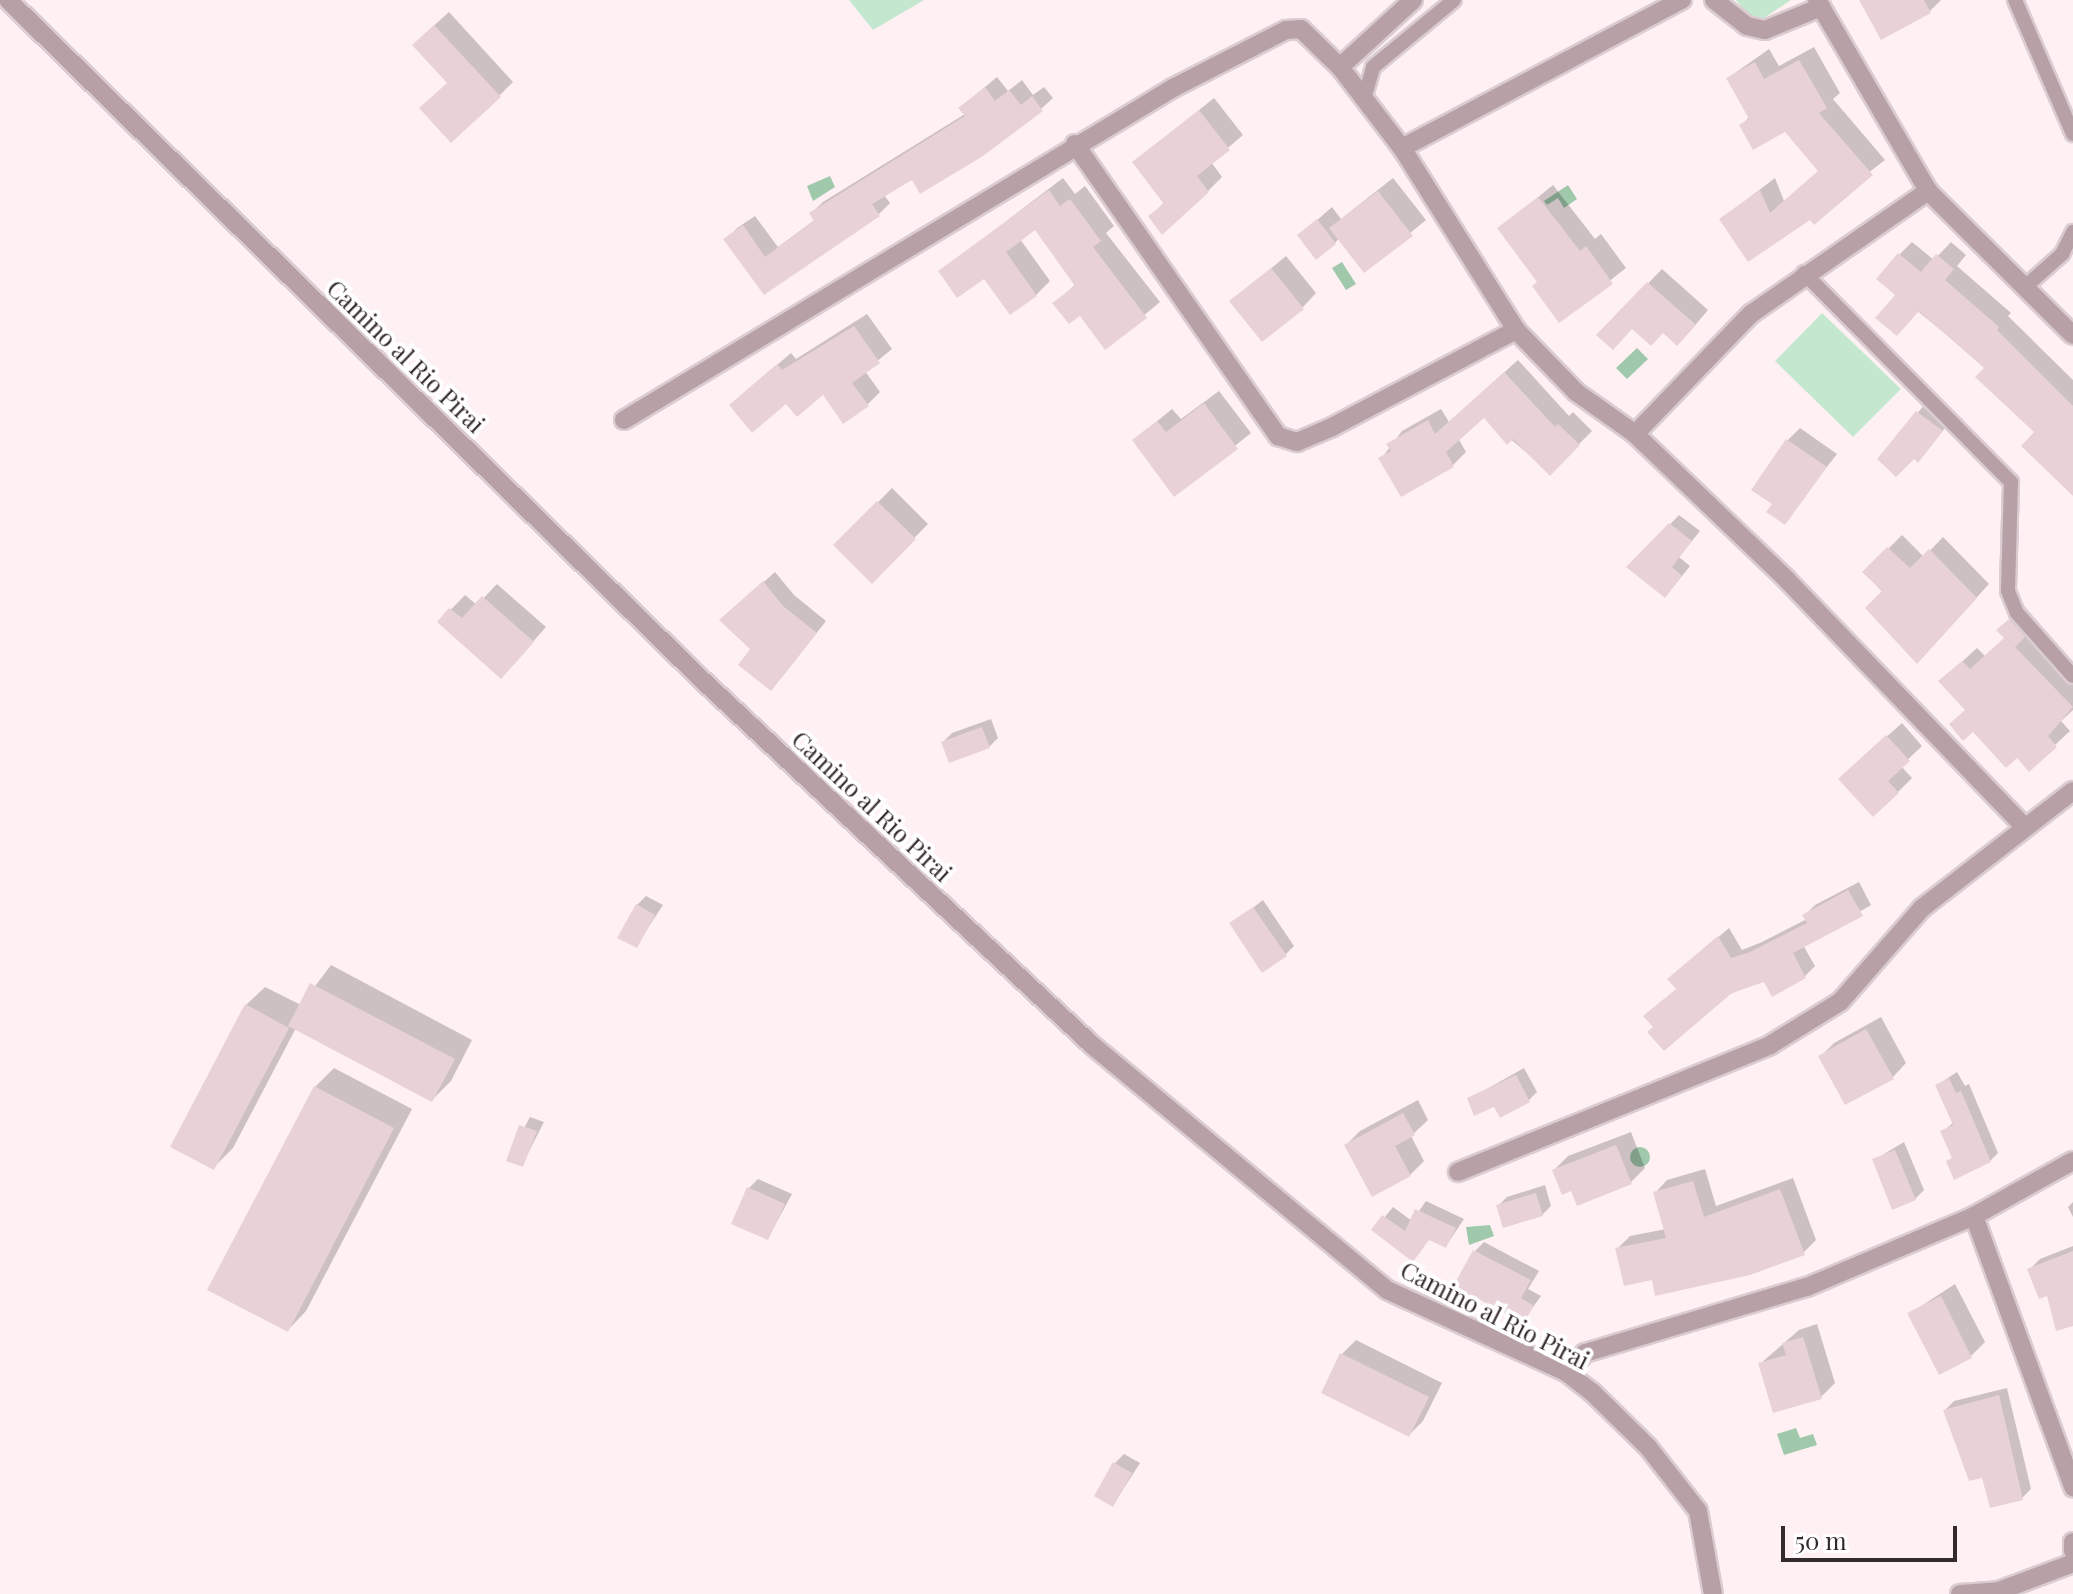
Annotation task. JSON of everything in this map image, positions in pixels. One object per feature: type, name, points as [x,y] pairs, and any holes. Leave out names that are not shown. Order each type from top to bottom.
[{"type":"street","name":"Camino al Rio Pirai","points":[[8,0],[699,677],[1092,1045],[1387,1290],[1566,1372],[1648,1447],[1698,1511],[1713,1594]]},
{"type":"street","points":[[1340,67],[1413,0]]},
{"type":"street","points":[[1364,99],[1373,67],[1454,0]]},
{"type":"street","points":[[1402,148],[1682,0]]},
{"type":"street","points":[[1714,0],[1747,26],[1765,30],[1819,3],[1928,191],[2073,335]]},
{"type":"street","points":[[2015,0],[2073,134]]},
{"type":"street","points":[[624,420],[1075,144],[1286,30],[1301,29],[1340,67],[1402,148],[1516,330],[1576,392],[1635,434],[1787,580],[2023,825]]},
{"type":"street","points":[[1075,144],[1278,436],[1297,442],[1332,427],[1516,330]]},
{"type":"street","points":[[1635,434],[1751,314],[1804,273],[1928,191]]},
{"type":"street","points":[[2025,287],[2062,254],[2073,232]]},
{"type":"street","points":[[1804,273],[2011,482],[2008,591],[2017,613],[2073,676]]},
{"type":"street","points":[[1458,1172],[1770,1045],[1840,1002],[1922,908],[2023,825],[2073,791]]},
{"type":"street","points":[[1566,1372],[1585,1353],[1807,1287],[1974,1216],[2073,1161]]},
{"type":"street","points":[[1974,1216],[2073,1487]]},
{"type":"street","points":[[2073,1542],[2073,1551]]},
{"type":"street","points":[[1960,1594],[1999,1592],[2073,1563]]},
{"type":"shaded area","points":[[849,0],[924,0],[873,30]]},
{"type":"shaded area","points":[[1736,0],[1791,0],[1764,18],[1749,17]]},
{"type":"shaded area","points":[[830,176],[835,187],[813,201],[807,186]]},
{"type":"shaded area","points":[[1568,185],[1577,199],[1564,208],[1558,198],[1547,205],[1544,201]]},
{"type":"shaded area","points":[[1342,262],[1356,284],[1346,290],[1332,268]]},
{"type":"shaded area","points":[[1822,313],[1901,389],[1853,437],[1775,361]]},
{"type":"shaded area","points":[[1637,348],[1648,359],[1627,379],[1616,368]]},
{"type":"shaded area","points":[[1640,1147],[1647,1150],[1650,1157],[1647,1164],[1640,1167],[1633,1164],[1630,1157],[1633,1150]]},
{"type":"shaded area","points":[[1490,1225],[1494,1236],[1469,1245],[1466,1227]]},
{"type":"shaded area","points":[[1796,1428],[1800,1438],[1813,1434],[1817,1445],[1784,1455],[1777,1434]]},
{"type":"building","points":[[1859,0],[1924,0],[1931,13],[1881,40]]},
{"type":"building","points":[[434,25],[501,97],[451,143],[419,108],[447,83],[412,45]]},
{"type":"building","points":[[1799,60],[1827,108],[1819,113],[1873,175],[1814,225],[1810,220],[1748,262],[1719,219],[1760,190],[1770,213],[1818,171],[1785,132],[1753,150],[1739,125],[1749,119],[1726,78],[1755,62],[1764,79]]},
{"type":"building","points":[[985,87],[995,101],[1009,90],[1021,105],[1032,96],[1043,111],[983,156],[920,194],[912,180],[872,204],[880,216],[764,295],[723,239],[743,225],[765,257],[814,221],[809,213],[965,116],[958,108]]},
{"type":"building","points":[[1199,110],[1230,150],[1197,176],[1209,192],[1162,235],[1148,216],[1164,204],[1132,162]]},
{"type":"building","points":[[1049,190],[1060,206],[1070,199],[1101,241],[1093,247],[1147,318],[1105,350],[1080,316],[1069,324],[1052,303],[1075,286],[1035,230],[1006,252],[1037,296],[1010,315],[984,279],[957,298],[938,271]]},
{"type":"building","points":[[1378,191],[1413,236],[1364,273],[1329,228]]},
{"type":"building","points":[[1538,197],[1580,251],[1586,246],[1613,284],[1559,323],[1532,286],[1537,282],[1497,228]]},
{"type":"building","points":[[1317,219],[1336,244],[1316,260],[1297,235]]},
{"type":"building","points":[[1898,253],[1921,272],[1936,254],[1954,269],[1945,280],[1999,327],[1997,330],[2073,406],[2073,496],[2021,446],[2034,432],[1975,377],[1984,368],[1919,311],[1897,336],[1875,318],[1895,295],[1876,279]]},
{"type":"building","points":[[1271,268],[1304,309],[1262,342],[1229,301]]},
{"type":"building","points":[[1647,282],[1696,325],[1677,346],[1663,333],[1651,346],[1632,329],[1613,350],[1596,335]]},
{"type":"building","points":[[854,326],[880,363],[852,383],[869,406],[843,424],[823,395],[797,417],[786,404],[752,433],[729,405],[777,364],[782,370]]},
{"type":"building","points":[[1504,372],[1555,427],[1558,424],[1580,445],[1550,476],[1513,439],[1507,445],[1484,418],[1446,452],[1454,467],[1401,497],[1378,458],[1391,451],[1386,444],[1428,420],[1435,434]]},
{"type":"building","points":[[1204,403],[1238,449],[1174,497],[1132,440],[1157,421],[1166,432]]},
{"type":"building","points":[[1916,411],[1943,431],[1918,463],[1914,459],[1896,477],[1877,459]]},
{"type":"building","points":[[1786,439],[1827,467],[1785,525],[1766,512],[1772,504],[1751,490]]},
{"type":"building","points":[[877,501],[916,539],[872,584],[833,545]]},
{"type":"building","points":[[1669,523],[1692,541],[1672,567],[1682,576],[1665,598],[1626,567]]},
{"type":"building","points":[[1887,547],[1910,568],[1929,549],[1977,598],[1917,664],[1865,608],[1882,591],[1862,572]]},
{"type":"building","points":[[763,581],[783,606],[817,633],[771,691],[738,665],[750,649],[719,620]]},
{"type":"building","points":[[482,596],[534,642],[501,679],[437,622],[449,608],[462,618]]},
{"type":"building","points":[[2009,619],[2025,637],[2015,647],[2073,707],[2048,736],[2057,747],[2029,772],[2017,758],[2006,768],[1973,732],[1963,741],[1949,724],[1965,710],[1938,681],[1962,661],[1970,669],[2004,638],[1996,630]]},
{"type":"building","points":[[982,727],[990,748],[949,763],[941,742]]},
{"type":"building","points":[[1886,735],[1910,761],[1888,781],[1899,793],[1873,817],[1838,779]]},
{"type":"building","points":[[1848,890],[1863,916],[1793,953],[1806,978],[1772,997],[1764,982],[1732,993],[1664,1051],[1647,1032],[1653,1027],[1643,1016],[1676,989],[1667,979],[1718,936],[1731,958],[1750,952],[1807,923],[1802,915]]},
{"type":"building","points":[[636,904],[655,915],[637,948],[617,938]]},
{"type":"building","points":[[1253,907],[1287,956],[1262,973],[1229,923]]},
{"type":"building","points":[[310,983],[455,1059],[432,1102],[288,1026]]},
{"type":"building","points":[[245,1004],[289,1028],[214,1170],[170,1147]]},
{"type":"building","points":[[1866,1029],[1894,1079],[1845,1105],[1818,1056]]},
{"type":"building","points":[[1516,1075],[1530,1102],[1500,1118],[1494,1107],[1474,1116],[1467,1098]]},
{"type":"building","points":[[1949,1078],[1956,1093],[1961,1091],[1991,1162],[1954,1180],[1946,1161],[1952,1158],[1940,1131],[1953,1125],[1935,1085]]},
{"type":"building","points":[[314,1086],[394,1128],[288,1332],[207,1290]]},
{"type":"building","points":[[1403,1113],[1415,1135],[1395,1146],[1411,1176],[1372,1197],[1344,1145]]},
{"type":"building","points":[[519,1125],[537,1131],[523,1167],[506,1161]]},
{"type":"building","points":[[1616,1145],[1632,1184],[1577,1206],[1571,1191],[1562,1195],[1552,1170]]},
{"type":"building","points":[[1895,1150],[1916,1200],[1892,1210],[1872,1159]]},
{"type":"building","points":[[1693,1181],[1704,1217],[1780,1189],[1805,1255],[1750,1275],[1655,1296],[1652,1280],[1624,1286],[1615,1248],[1666,1238],[1653,1192]]},
{"type":"building","points":[[747,1187],[785,1204],[768,1240],[731,1224]]},
{"type":"building","points":[[1536,1193],[1543,1216],[1503,1228],[1496,1205]]},
{"type":"building","points":[[1415,1209],[1456,1228],[1446,1248],[1429,1240],[1413,1262],[1371,1230],[1382,1215],[1405,1231]]},
{"type":"building","points":[[1473,1250],[1531,1280],[1521,1298],[1534,1306],[1523,1324],[1470,1294],[1467,1301],[1450,1292]]},
{"type":"building","points":[[2073,1251],[2073,1326],[2056,1331],[2047,1296],[2039,1299],[2027,1269]]},
{"type":"building","points":[[1941,1296],[1972,1358],[1939,1375],[1907,1313]]},
{"type":"building","points":[[1803,1337],[1822,1399],[1773,1413],[1758,1363],[1786,1355],[1782,1343]]},
{"type":"building","points":[[1340,1353],[1429,1397],[1409,1437],[1321,1393]]},
{"type":"building","points":[[1999,1395],[2023,1500],[1990,1508],[1982,1478],[1969,1481],[1943,1410]]},
{"type":"building","points":[[1113,1462],[1132,1473],[1113,1507],[1094,1496]]}]
